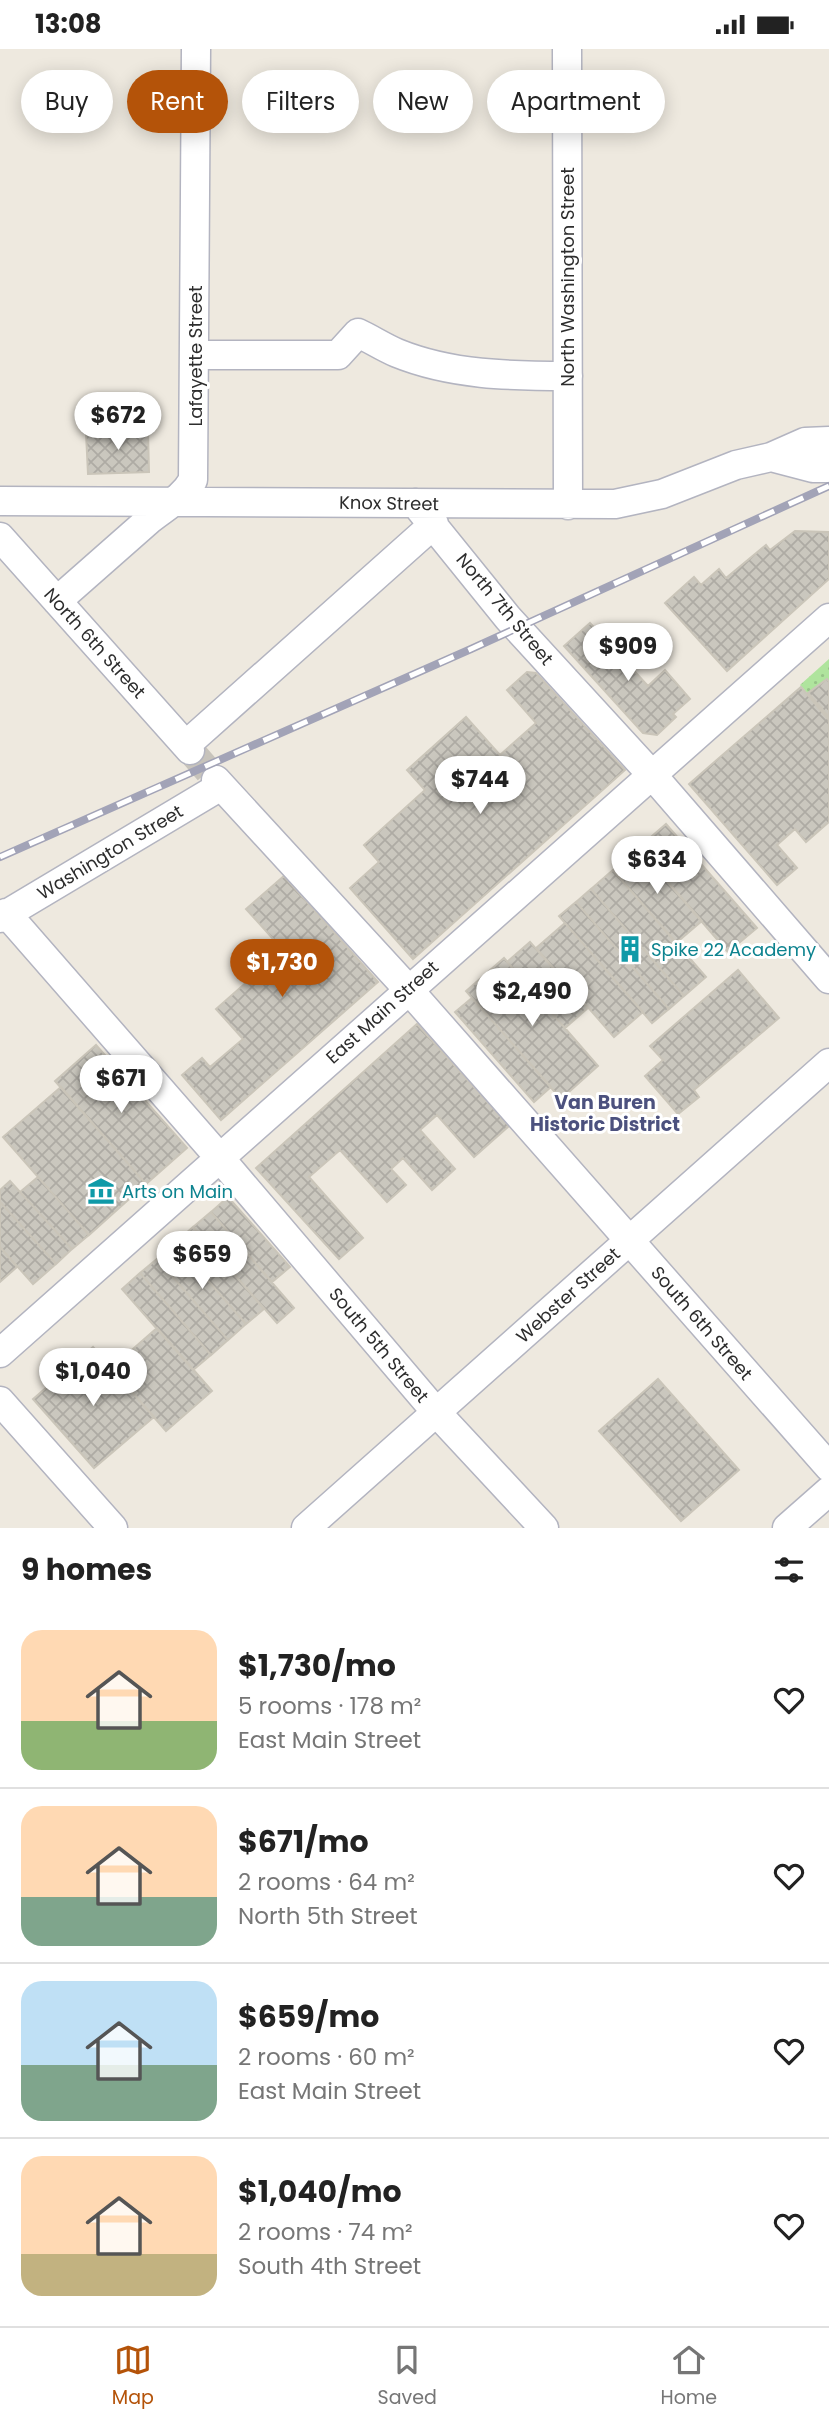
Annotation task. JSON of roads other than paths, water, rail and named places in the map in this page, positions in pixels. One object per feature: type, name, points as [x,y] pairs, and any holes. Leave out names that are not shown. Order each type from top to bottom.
[{"type":"street","name":"Lafayette Street","points":[[57,601],[152,517],[177,500],[188,490],[193,479],[196,49]]},
{"type":"street","name":"North Washington Street","points":[[567,49],[568,505]]},
{"type":"street","points":[[195,355],[338,355],[358,333],[397,353],[464,371],[517,376],[568,376]]},
{"type":"street","name":"Knox Street","points":[[0,501],[177,500],[568,505],[628,502],[662,494],[736,465],[771,457],[805,442],[829,441]]},
{"type":"street","name":"Knox Street","points":[[771,457],[813,468],[829,468]]},
{"type":"street","name":"North 7th Street","points":[[415,503],[508,618],[653,776],[829,979]]},
{"type":"street","name":"North 6th Street","points":[[0,537],[188,747],[434,524]]},
{"type":"street","name":"East Main Street","points":[[0,1353],[829,618]]},
{"type":"street","name":"Washington Street","points":[[3,915],[218,783],[408,989]]},
{"type":"street","name":"South 5th Street","points":[[3,915],[219,1157],[436,1412],[544,1528]]},
{"type":"street","name":"South 6th Street","points":[[408,989],[829,1467]]},
{"type":"street","name":"Webster Street","points":[[306,1528],[829,1063]]},
{"type":"street","points":[[0,1401],[113,1528]]},
{"type":"street","points":[[787,1528],[829,1491]]},
{"type":"tunnel","points":[[190,750],[216,780]]},
{"type":"railway","points":[[0,857],[471,649],[829,486]]},
{"type":"place","name":"Spike 22 Academy","points":[[630,949]]},
{"type":"place","name":"Arts on Main","points":[[101,1191]]},
{"type":"district","name":"Van Buren Historic District","points":[[605,1113]]}]
